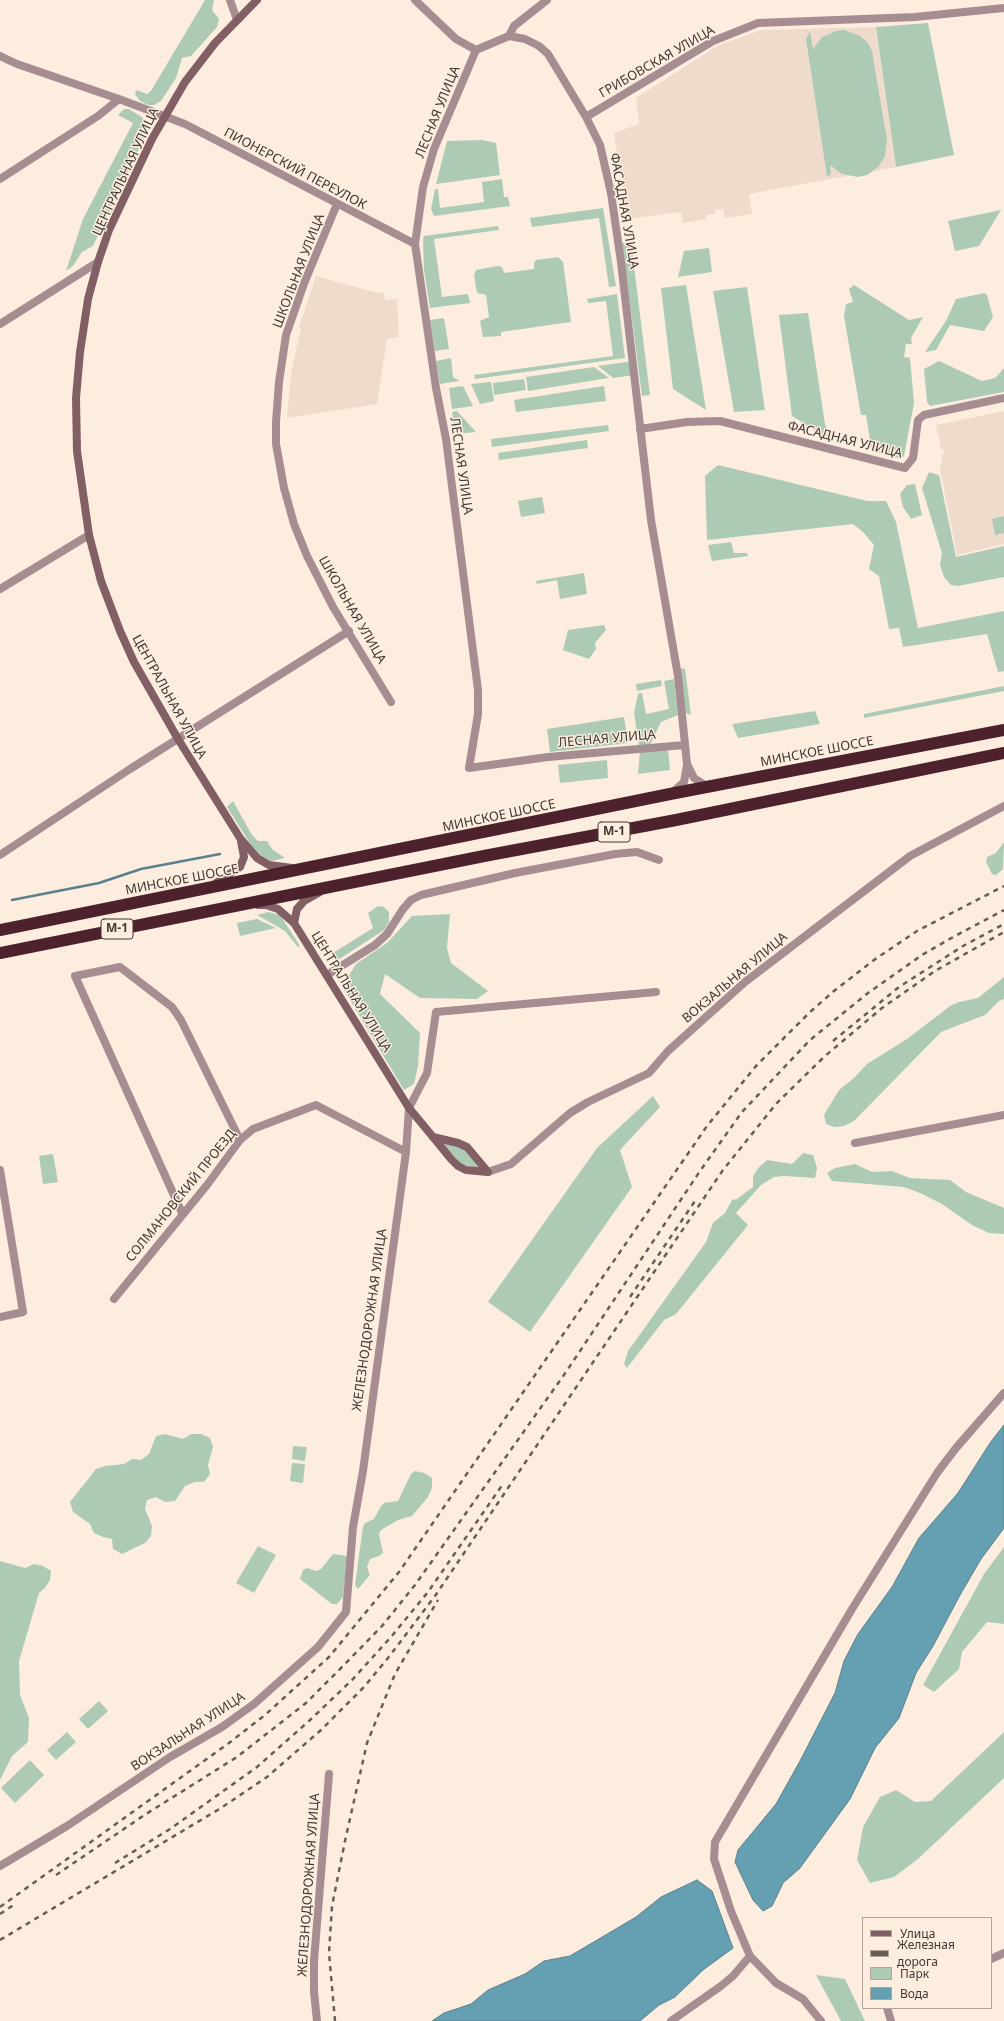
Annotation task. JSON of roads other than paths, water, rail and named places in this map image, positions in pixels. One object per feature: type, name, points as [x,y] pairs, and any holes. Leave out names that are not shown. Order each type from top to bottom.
[{"type":"highway","name":"МИНСКОЕ ШОССЕ","points":[[0,930],[204,890],[670,794],[1004,730]]},
{"type":"highway","name":"М-1","points":[[0,953],[336,885],[676,820],[1004,753]]},
{"type":"street","points":[[230,0],[237,20]]},
{"type":"street","name":"ЦЕНТРАЛЬНАЯ УЛИЦА","points":[[257,0],[215,43],[185,82],[164,116],[122,202],[98,262],[87,307],[80,352],[76,398],[77,452],[89,535],[101,581],[120,631],[134,662],[178,739],[240,838],[257,858],[270,865],[311,868]]},
{"type":"street","points":[[415,0],[456,40],[476,50],[509,36],[514,26],[547,0]]},
{"type":"street","name":"ГРИБОВСКАЯ УЛИЦА","points":[[586,117],[713,41],[758,23],[915,17],[1004,8]]},
{"type":"street","name":"ФАСАДНАЯ УЛИЦА","points":[[509,36],[525,39],[539,46],[548,54],[586,117],[600,145],[611,194],[639,400],[640,429],[656,551],[678,676],[687,764],[694,778],[709,787]]},
{"type":"street","name":"ЛЕСНАЯ УЛИЦА","points":[[476,50],[434,149],[423,187],[415,244],[435,382],[446,439],[478,690],[478,714],[469,768],[548,757],[684,745]]},
{"type":"street","name":"ПИОНЕРСКИЙ ПЕРЕУЛОК","points":[[1,53],[17,64],[119,99],[185,124],[415,244]]},
{"type":"street","points":[[0,179],[98,116],[119,99]]},
{"type":"street","name":"ШКОЛЬНАЯ УЛИЦА","points":[[337,204],[305,281],[288,328],[282,360],[276,437],[284,488],[294,524],[306,556],[322,586],[391,702]]},
{"type":"street","points":[[0,324],[98,262]]},
{"type":"street","name":"ФАСАДНАЯ УЛИЦА","points":[[640,429],[687,422],[720,422],[905,468],[913,458],[918,420],[924,416],[1004,398]]},
{"type":"street","points":[[0,589],[89,535]]},
{"type":"street","points":[[0,855],[178,739],[349,631]]},
{"type":"street","name":"ФАСАДНАЯ УЛИЦА","points":[[670,794],[684,782],[687,764]]},
{"type":"street","name":"ВОКЗАЛЬНАЯ УЛИЦА","points":[[488,1172],[511,1164],[570,1113],[588,1102],[649,1073],[668,1051],[745,982],[910,856],[1004,806]]},
{"type":"street","points":[[204,890],[240,867],[244,857],[240,838]]},
{"type":"street","points":[[327,975],[375,945],[387,934],[403,909],[411,900],[421,895],[515,873],[615,854],[637,852],[659,860]]},
{"type":"street","points":[[294,923],[297,909],[304,901],[336,885]]},
{"type":"street","name":"ЦЕНТРАЛЬНАЯ УЛИЦА","points":[[223,908],[266,905],[278,909],[294,923],[409,1108],[458,1166],[473,1172],[488,1172]]},
{"type":"street","points":[[182,1213],[75,976],[120,967],[172,1007],[181,1020],[240,1140]]},
{"type":"street","points":[[409,1108],[427,1073],[436,1012],[656,992]]},
{"type":"street","name":"СОЛМАНОВСКИЙ ПРОЕЗД","points":[[114,1299],[182,1213],[207,1185],[240,1140],[253,1129],[316,1106],[406,1152]]},
{"type":"street","name":"ЖЕЛЕЗНОДОРОЖНАЯ УЛИЦА","points":[[353,1536],[406,1152],[409,1108]]},
{"type":"street","points":[[855,1144],[1004,1115]]},
{"type":"street","points":[[433,1137],[458,1143],[467,1148],[488,1172]]},
{"type":"street","points":[[0,1170],[23,1312],[0,1317]]},
{"type":"street","points":[[821,2021],[803,1999],[776,1983],[750,1956],[731,1912],[714,1859],[713,1851],[720,1832],[807,1684],[937,1473],[956,1448],[1004,1393]]},
{"type":"street","name":"ВОКЗАЛЬНАЯ УЛИЦА","points":[[0,1866],[67,1826],[170,1758],[222,1727],[254,1704],[318,1647],[346,1612],[353,1536]]},
{"type":"street","name":"ЖЕЛЕЗНОДОРОЖНАЯ УЛИЦА","points":[[317,2021],[314,1992],[316,1929],[326,1824],[328,1774]]},
{"type":"street","points":[[992,1959],[1004,1954]]},
{"type":"street","points":[[671,2021],[722,1986],[733,1976],[750,1956]]},
{"type":"street","points":[[887,2009],[890,2021]]},
{"type":"water","points":[[1004,1425],[1004,1528],[981,1559],[960,1595],[933,1646],[916,1673],[899,1718],[875,1748],[850,1799],[800,1868],[783,1883],[772,1906],[763,1911],[753,1900],[735,1862],[738,1850],[776,1804],[800,1761],[835,1693],[844,1661],[858,1634],[892,1587],[919,1538],[958,1493],[990,1443]]},
{"type":"water","points":[[697,1880],[712,1891],[733,1948],[703,1970],[675,1997],[659,2005],[640,2021],[432,2021],[444,2013],[471,2004],[488,1990],[525,1974],[544,1961],[570,1956],[636,1917],[661,1897]]},
{"type":"waterway","points":[[12,900],[99,883],[141,869],[220,854]]},
{"type":"railway","points":[[0,1907],[229,1743],[265,1715],[329,1657],[399,1572],[707,1126],[756,1066],[810,1012],[874,960],[917,931],[1004,886]]},
{"type":"railway","points":[[56,1875],[146,1814],[237,1757],[306,1703],[342,1667],[382,1626],[415,1585],[566,1372],[700,1171],[742,1112],[810,1040],[868,993],[922,955],[1004,910]]},
{"type":"railway","points":[[833,1041],[899,987],[963,946],[1004,924]]},
{"type":"railway","points":[[0,1940],[221,1808],[267,1777],[321,1730],[364,1687],[435,1596],[723,1170],[776,1104],[825,1056],[882,1008],[935,971],[1004,932]]},
{"type":"railway","points":[[630,1297],[697,1198]]},
{"type":"railway","points":[[115,1863],[170,1829],[257,1767],[352,1680],[391,1637],[428,1592],[503,1484]]},
{"type":"railway","points":[[335,2021],[329,1953],[332,1906],[367,1743],[395,1674],[438,1600]]},
{"type":"railway","points":[[0,1914],[15,1904]]}]
